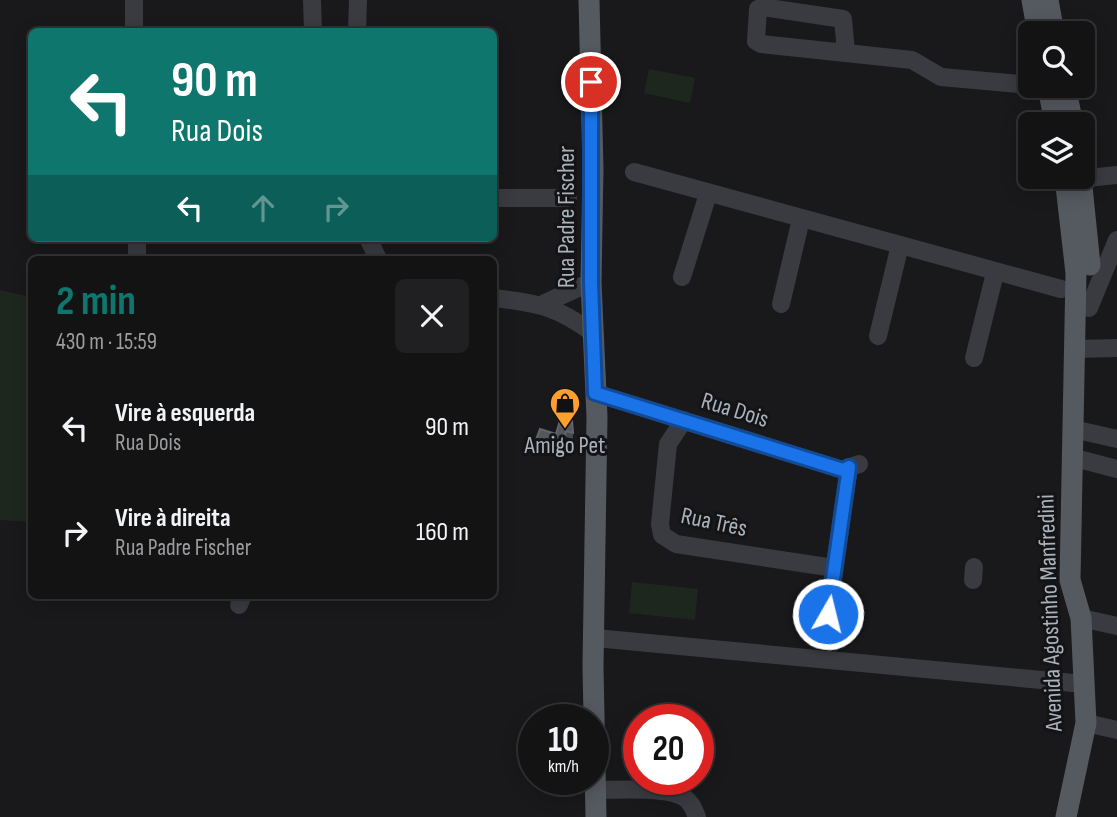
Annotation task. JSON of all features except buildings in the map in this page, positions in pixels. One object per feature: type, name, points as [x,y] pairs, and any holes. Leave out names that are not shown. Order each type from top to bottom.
[{"type":"main road","name":"Rua Padre Fischer","points":[[589,0],[593,169],[591,282],[595,393],[595,704]]},
{"type":"main road","points":[[1032,0],[1036,21]]},
{"type":"main road","points":[[1048,0],[1052,21]]},
{"type":"main road","points":[[1073,189],[1077,353]]},
{"type":"main road","points":[[1075,189],[1091,272],[1089,308],[1077,353]]},
{"type":"main road","name":"Avenida Agostinho Manfredini","points":[[1066,817],[1086,723],[1082,618],[1070,580],[1071,457],[1077,353]]},
{"type":"main road","name":"Rua Padre Fischer","points":[[595,795],[596,817]]},
{"type":"street","points":[[134,0],[134,28]]},
{"type":"street","points":[[312,0],[313,28]]},
{"type":"street","points":[[357,28],[358,0]]},
{"type":"street","points":[[846,52],[842,19],[762,7],[758,9],[758,43],[912,60],[941,77],[1018,84]]},
{"type":"street","points":[[634,172],[995,274],[1061,289]]},
{"type":"street","points":[[1095,176],[1117,175]]},
{"type":"street","points":[[682,277],[708,194]]},
{"type":"street","points":[[497,198],[568,198]]},
{"type":"street","points":[[781,304],[801,219]]},
{"type":"street","points":[[1089,308],[1117,240]]},
{"type":"street","points":[[878,336],[900,246]]},
{"type":"street","points":[[974,358],[995,274]]},
{"type":"street","points":[[543,304],[591,282]]},
{"type":"street","points":[[497,298],[543,304],[573,318],[593,333]]},
{"type":"street","points":[[1077,353],[1117,348]]},
{"type":"street","name":"Rua Dois","points":[[595,393],[843,470],[854,466],[834,568]]},
{"type":"street","name":"Rua Três","points":[[684,420],[668,444],[660,524],[662,535],[676,544],[834,568]]},
{"type":"street","points":[[1073,429],[1117,439]]},
{"type":"street","points":[[1071,457],[1117,468]]},
{"type":"street","points":[[828,614],[834,568]]},
{"type":"street","points":[[1082,618],[1117,626]]},
{"type":"street","points":[[595,638],[1084,684]]},
{"type":"street","points":[[1086,723],[1117,730]]},
{"type":"street","points":[[609,791],[683,796],[691,804],[697,817]]},
{"type":"shaded area","points":[[649,69],[695,78],[690,103],[644,93]]},
{"type":"shaded area","points":[[0,290],[28,296],[28,522],[0,520]]},
{"type":"shaded area","points":[[632,582],[698,589],[695,620],[629,613]]},
{"type":"place","name":"Amigo Pet","points":[[565,430]]},
{"type":"route","points":[[591,82],[591,282],[595,393],[843,470],[849,467],[828,614]]}]
